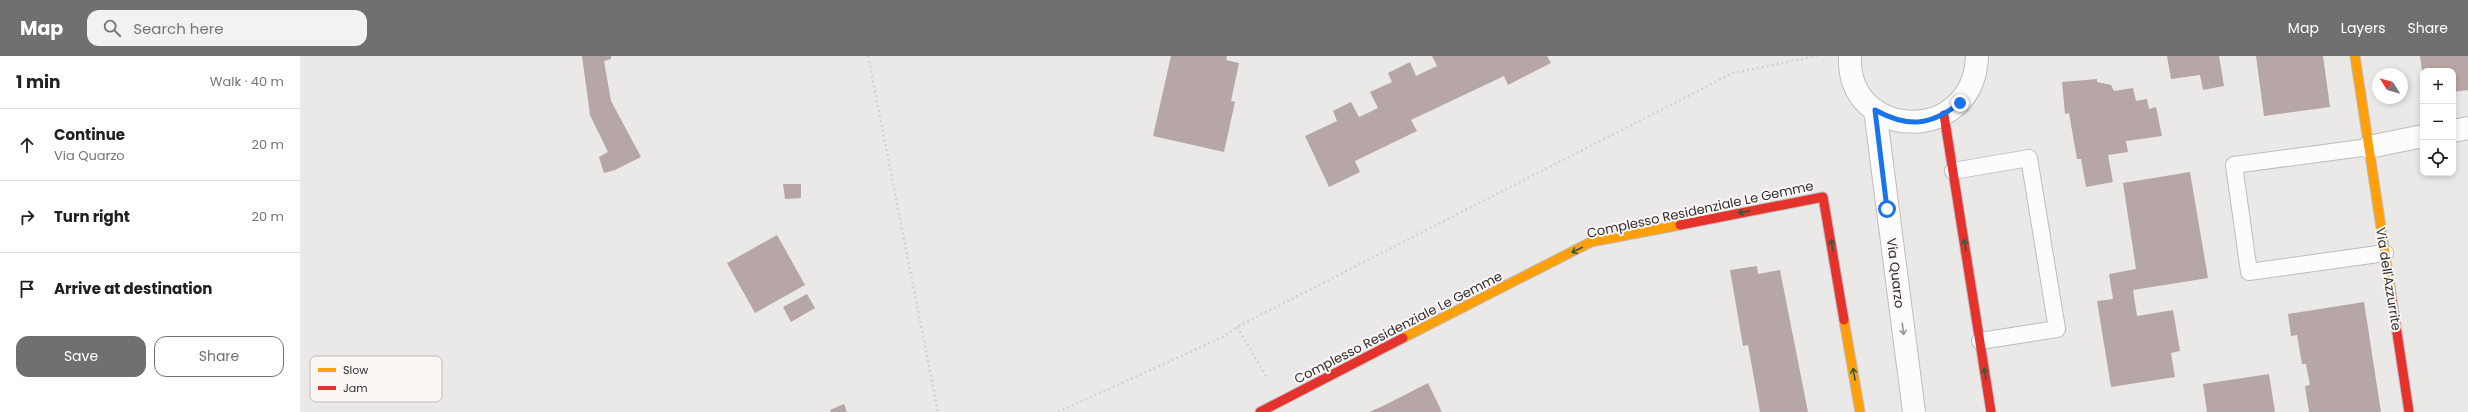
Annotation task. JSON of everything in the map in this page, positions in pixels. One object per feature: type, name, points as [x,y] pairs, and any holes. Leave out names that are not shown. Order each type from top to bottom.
[{"type":"street","points":[[1850,56],[1850,65],[1854,82],[1862,98],[1875,110],[1891,119],[1909,123],[1927,122],[1944,115],[1960,103],[1971,88],[1977,70],[1977,56]]},
{"type":"street","name":"Via dell'Azzurrite","points":[[2355,56],[2409,412]]},
{"type":"street","name":"Via Quarzo","points":[[1875,110],[1914,412]]},
{"type":"street","points":[[1944,115],[1991,412]]},
{"type":"street","points":[[2456,130],[2468,128]]},
{"type":"street","points":[[2369,147],[2420,137]]},
{"type":"street","name":"Complesso Residenziale Le Gemme","points":[[1260,412],[1591,242],[1823,197],[1860,412]]},
{"type":"lane","points":[[2369,147],[2234,165],[2248,272],[2385,253]]},
{"type":"lane","points":[[1953,171],[2029,158],[2057,330],[1980,341]]},
{"type":"path","points":[[868,56],[938,412]]},
{"type":"path","points":[[1058,412],[1223,337],[1236,327],[1733,72],[1817,56]]},
{"type":"path","points":[[1236,327],[1282,401]]},
{"type":"building","points":[[582,56],[611,56],[611,59],[604,61],[611,101],[641,157],[615,170],[604,173],[599,157],[608,152],[590,115]]},
{"type":"building","points":[[1171,56],[1227,56],[1226,60],[1239,63],[1231,101],[1235,102],[1224,152],[1153,136]]},
{"type":"building","points":[[1432,56],[1547,56],[1551,63],[1508,85],[1504,76],[1411,120],[1417,131],[1355,161],[1360,172],[1329,187],[1305,136],[1337,121],[1333,111],[1351,102],[1359,117],[1378,108],[1370,92],[1392,82],[1388,73],[1410,62],[1416,76],[1437,66]]},
{"type":"building","points":[[2167,56],[2219,56],[2224,86],[2203,90],[2200,75],[2171,79]]},
{"type":"building","points":[[2256,56],[2323,56],[2330,107],[2264,116]]},
{"type":"building","points":[[2420,56],[2468,56],[2468,90],[2456,92],[2456,68],[2422,68]]},
{"type":"building","points":[[2097,79],[2097,82],[2111,85],[2114,91],[2133,88],[2136,101],[2147,99],[2149,109],[2156,107],[2162,136],[2126,141],[2128,152],[2108,155],[2113,182],[2086,187],[2081,159],[2077,159],[2069,113],[2065,114],[2062,82]]},
{"type":"building","points":[[2190,172],[2208,278],[2133,290],[2137,316],[2173,310],[2180,351],[2171,353],[2175,377],[2111,387],[2097,301],[2113,299],[2109,274],[2136,269],[2123,183]]},
{"type":"building","points":[[783,184],[801,184],[801,198],[785,199]]},
{"type":"building","points":[[777,235],[805,285],[755,313],[727,263]]},
{"type":"building","points":[[1757,266],[1758,274],[1780,270],[1808,412],[1760,412],[1748,345],[1743,346],[1730,270]]},
{"type":"building","points":[[807,294],[815,308],[791,322],[783,307]]},
{"type":"building","points":[[2364,302],[2381,412],[2309,412],[2305,386],[2310,385],[2306,364],[2302,364],[2297,335],[2291,336],[2288,314]]},
{"type":"building","points":[[2269,374],[2275,412],[2207,412],[2203,384]]},
{"type":"building","points":[[1428,383],[1442,412],[1369,412],[1383,406]]},
{"type":"building","points":[[844,404],[847,412],[831,412],[830,410]]},
{"type":"traffic: slow","points":[[2355,56],[2391,293]]},
{"type":"traffic: slow","points":[[1403,338],[1591,242],[1680,225]]},
{"type":"traffic: slow","points":[[1844,320],[1860,412]]},
{"type":"traffic: jam","points":[[1944,115],[1991,412]]},
{"type":"traffic: jam","points":[[1680,225],[1823,197],[1844,320]]},
{"type":"traffic: jam","points":[[2391,293],[2409,412]]},
{"type":"traffic: jam","points":[[1260,412],[1403,338]]},
{"type":"route","points":[[1887,209],[1875,110],[1891,119],[1909,123],[1927,122],[1944,115],[1960,103]]}]
